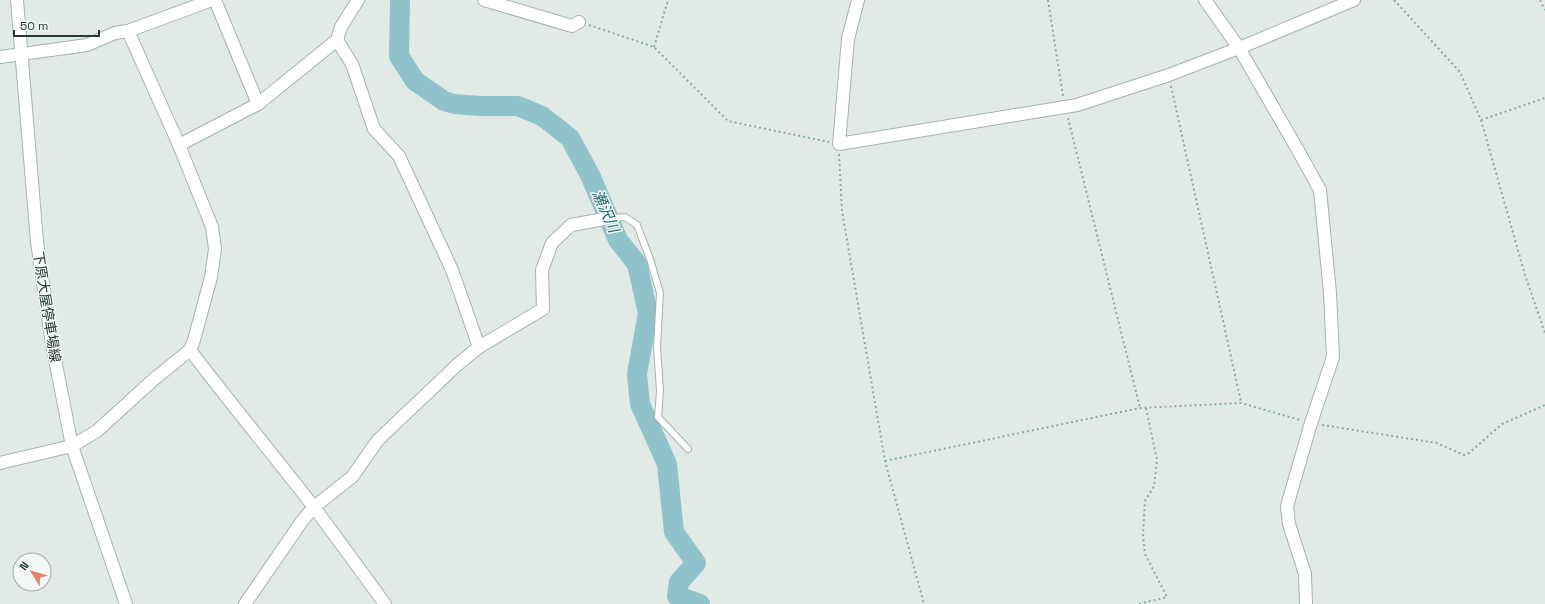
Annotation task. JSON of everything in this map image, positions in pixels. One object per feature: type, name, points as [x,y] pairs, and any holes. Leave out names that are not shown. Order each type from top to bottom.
[{"type":"street","name":"下原大屋停車場線","points":[[17,0],[37,242],[52,344],[72,446],[126,604]]},
{"type":"street","points":[[0,57],[87,45],[115,33],[128,31],[212,0]]},
{"type":"street","points":[[215,0],[258,104]]},
{"type":"street","points":[[179,145],[258,104],[337,40],[340,27],[358,0]]},
{"type":"street","points":[[484,0],[572,26],[579,22]]},
{"type":"street","points":[[858,0],[848,39],[839,144],[1077,105],[1169,75],[1239,48],[1354,0]]},
{"type":"street","points":[[1205,0],[1239,48],[1300,152],[1320,190],[1330,293],[1332,357],[1287,506],[1289,524],[1305,574],[1306,604]]},
{"type":"street","points":[[0,463],[72,446],[97,431],[153,380],[190,350],[211,278],[215,249],[212,227],[179,145],[128,31]]},
{"type":"street","points":[[337,40],[352,64],[374,129],[400,156],[452,270],[479,347]]},
{"type":"street","points":[[245,604],[302,521],[314,507],[352,477],[378,440],[479,347],[542,308],[542,270],[552,242],[571,225],[604,219]]},
{"type":"street","points":[[190,350],[229,402],[263,442],[314,507],[385,604]]},
{"type":"lane","points":[[604,219],[625,217],[637,225],[650,259],[660,293],[657,347],[660,391],[658,417],[688,449]]},
{"type":"path","points":[[654,47],[668,0]]},
{"type":"path","points":[[1048,0],[1065,107],[1140,408]]},
{"type":"path","points":[[1394,0],[1460,72],[1481,120],[1523,268],[1545,333]]},
{"type":"path","points":[[1540,0],[1545,10]]},
{"type":"path","points":[[579,22],[654,47],[728,121],[839,144],[842,211],[885,461],[924,604]]},
{"type":"path","points":[[1169,75],[1241,403]]},
{"type":"path","points":[[1481,120],[1545,98]]},
{"type":"path","points":[[885,461],[1140,408],[1241,403],[1311,423],[1437,444],[1464,455],[1469,453],[1502,424],[1545,405]]},
{"type":"path","points":[[1139,604],[1167,597],[1145,554],[1143,535],[1144,501],[1154,486],[1157,460],[1147,408]]},
{"type":"waterway","name":"瀬沢川","points":[[400,0],[399,56],[415,81],[444,101],[454,104],[518,106],[542,116],[570,138],[590,175],[618,240],[637,264],[648,313],[637,374],[640,404],[667,464],[674,532],[696,563],[679,582],[677,596],[700,604]]}]
